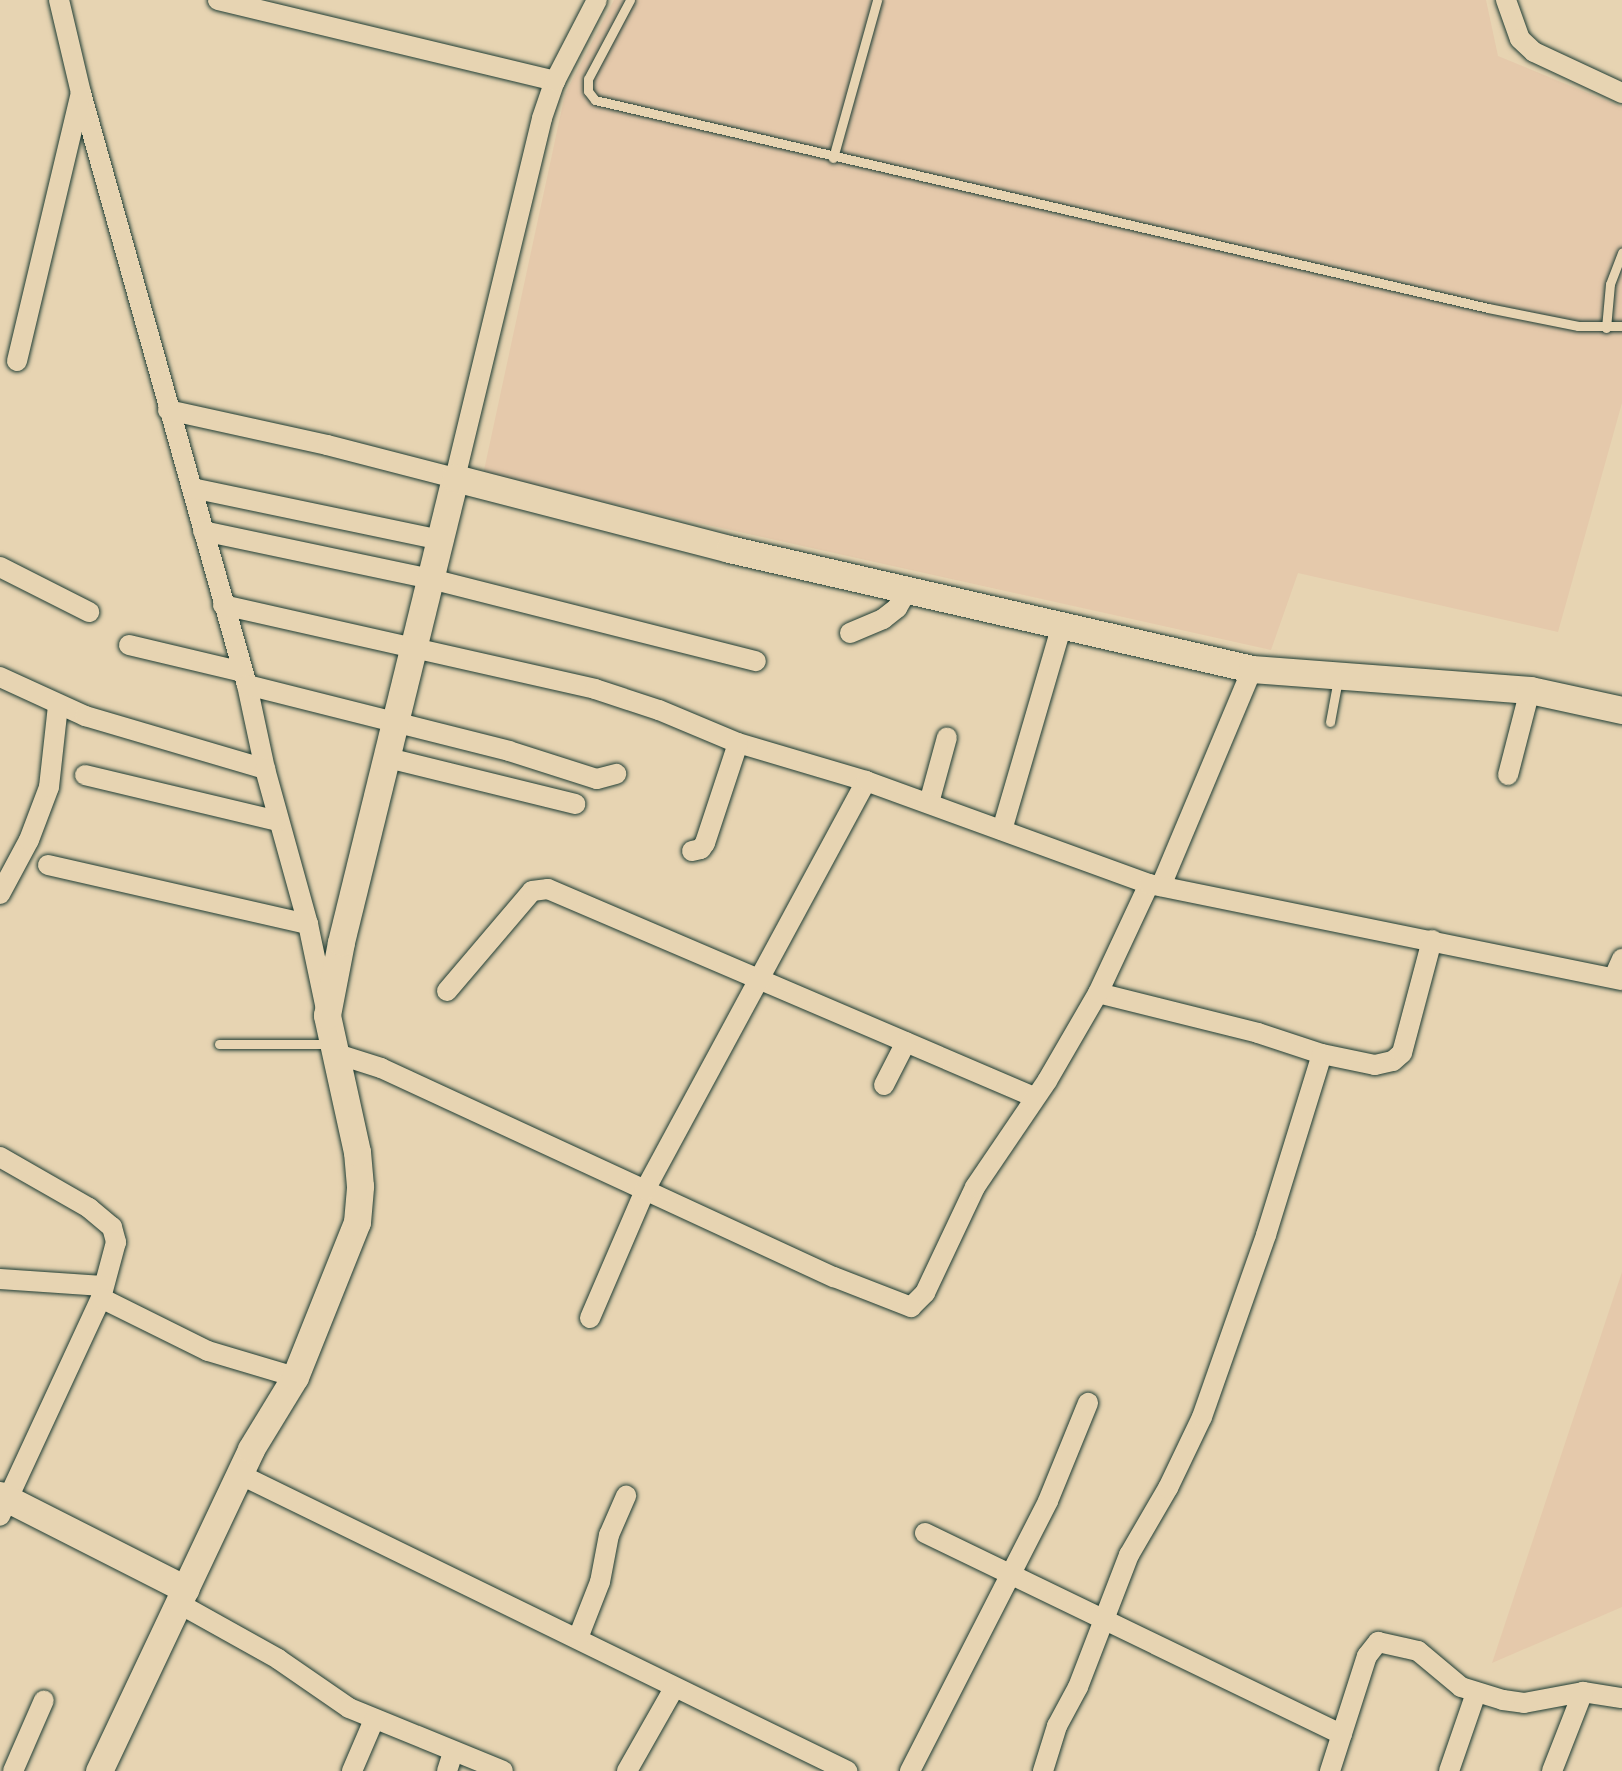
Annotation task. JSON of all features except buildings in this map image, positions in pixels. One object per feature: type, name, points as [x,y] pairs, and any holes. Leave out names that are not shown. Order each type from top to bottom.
[{"type":"street","points":[[59,0],[81,93],[245,679],[278,821],[308,924],[333,1049],[357,1152],[359,1206],[357,1222],[299,1368],[264,1425],[239,1474],[99,1771]]},
{"type":"street","points":[[218,0],[555,81]]},
{"type":"street","points":[[327,1015],[341,942],[388,758],[534,150],[555,81],[597,0]]},
{"type":"street","points":[[1506,0],[1520,39],[1534,52],[1622,93]]},
{"type":"street","points":[[17,361],[81,93]]},
{"type":"street","points":[[168,410],[327,444],[707,543],[1252,669],[1530,690],[1622,710]]},
{"type":"street","points":[[192,489],[440,540]]},
{"type":"street","points":[[203,531],[431,579],[756,661]]},
{"type":"street","points":[[0,567],[89,612]]},
{"type":"street","points":[[850,633],[883,620],[897,608],[908,589]]},
{"type":"street","points":[[223,605],[595,689],[669,713],[738,743],[866,781],[1155,885],[1618,979],[1622,959]]},
{"type":"street","points":[[1002,830],[1062,625]]},
{"type":"street","points":[[129,645],[597,779],[616,774]]},
{"type":"street","points":[[333,1049],[381,1068],[834,1277],[911,1307],[925,1293],[975,1187],[1047,1081],[1098,993],[1155,885],[1252,669]]},
{"type":"street","points":[[0,677],[60,707],[85,716],[266,769]]},
{"type":"street","points":[[1508,775],[1530,690]]},
{"type":"street","points":[[0,894],[28,840],[49,787],[60,707]]},
{"type":"street","points":[[929,803],[947,737]]},
{"type":"street","points":[[692,851],[702,849],[705,843],[738,743]]},
{"type":"street","points":[[388,758],[575,804]]},
{"type":"street","points":[[85,775],[278,821]]},
{"type":"street","points":[[590,1318],[645,1190],[761,980],[866,781]]},
{"type":"street","points":[[48,865],[308,924]]},
{"type":"street","points":[[447,991],[522,901],[541,888],[1034,1097]]},
{"type":"street","points":[[1098,993],[1258,1034],[1322,1054],[1375,1065],[1393,1061],[1402,1053],[1432,940]]},
{"type":"street","points":[[884,1085],[906,1042]]},
{"type":"street","points":[[1043,1771],[1057,1726],[1078,1686],[1129,1555],[1172,1480],[1202,1417],[1266,1235],[1322,1054]]},
{"type":"street","points":[[0,1157],[89,1208],[112,1227],[116,1242],[102,1292],[2,1503],[182,1596],[278,1659],[332,1698],[450,1762],[503,1771]]},
{"type":"street","points":[[0,1279],[102,1292],[208,1351],[299,1368]]},
{"type":"street","points":[[910,1771],[1048,1501],[1088,1403]]},
{"type":"street","points":[[239,1474],[578,1638],[673,1690],[847,1771]]},
{"type":"street","points":[[578,1638],[600,1582],[609,1535],[626,1496]]},
{"type":"street","points":[[925,1533],[1342,1735]]},
{"type":"street","points":[[1330,1771],[1367,1656],[1378,1642],[1418,1651],[1451,1680],[1476,1693],[1524,1703],[1583,1692],[1622,1698]]},
{"type":"street","points":[[627,1771],[673,1690]]},
{"type":"street","points":[[1552,1771],[1583,1692]]},
{"type":"street","points":[[1449,1771],[1476,1693]]},
{"type":"street","points":[[13,1771],[44,1700]]},
{"type":"street","points":[[352,1771],[374,1720]]},
{"type":"lane","points":[[630,0],[588,79],[588,91],[595,100],[833,158],[1387,286],[1578,326],[1606,328],[1622,326]]},
{"type":"lane","points":[[833,158],[877,0]]},
{"type":"lane","points":[[1606,328],[1610,284],[1622,252]]},
{"type":"lane","points":[[1329,722],[1339,676]]},
{"type":"lane","points":[[219,1044],[333,1049]]},
{"type":"shaded area","points":[[614,0],[1486,0],[1498,56],[1622,107],[1622,403],[1558,632],[1298,573],[1271,650],[483,475],[565,94]]},
{"type":"shaded area","points":[[1622,1272],[1622,1607],[1492,1663]]}]
